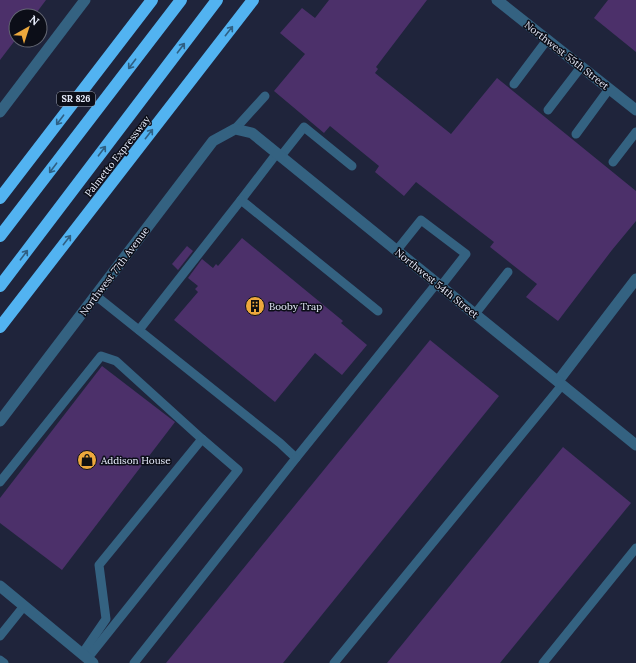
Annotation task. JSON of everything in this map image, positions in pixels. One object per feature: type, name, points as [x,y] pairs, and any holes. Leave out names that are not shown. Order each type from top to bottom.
[{"type":"highway","name":"SR 826","points":[[0,198],[152,0]]},
{"type":"highway","points":[[0,236],[181,0]]},
{"type":"highway","points":[[0,286],[217,0]]},
{"type":"highway","name":"Palmetto Expressway","points":[[0,327],[253,0]]},
{"type":"street","points":[[0,112],[85,0]]},
{"type":"street","name":"Northwest 55th Street","points":[[497,0],[636,110]]},
{"type":"street","name":"Northwest 54th Street","points":[[236,129],[252,133],[636,445]]},
{"type":"street","name":"Northwest 77th Avenue","points":[[0,421],[213,141],[236,129]]},
{"type":"street","points":[[560,383],[636,279]]},
{"type":"street","points":[[0,586],[87,659]]},
{"type":"lane","points":[[514,84],[547,40]]},
{"type":"lane","points":[[548,110],[580,66]]},
{"type":"lane","points":[[576,134],[609,89]]},
{"type":"lane","points":[[236,129],[265,96]]},
{"type":"lane","points":[[138,330],[241,200],[304,127],[352,166]]},
{"type":"lane","points":[[613,162],[636,132]]},
{"type":"lane","points":[[241,200],[378,311]]},
{"type":"lane","points":[[134,663],[296,458],[466,254],[422,220],[397,250]]},
{"type":"lane","points":[[475,314],[508,272]]},
{"type":"lane","points":[[95,296],[280,443],[296,458]]},
{"type":"lane","points":[[0,482],[101,356],[116,361],[238,470],[87,659]]},
{"type":"lane","points":[[334,663],[560,383]]},
{"type":"lane","points":[[87,659],[106,619],[99,565],[202,439]]},
{"type":"lane","points":[[543,663],[636,548]]},
{"type":"lane","points":[[0,636],[24,606]]},
{"type":"lane","points":[[0,660],[4,663]]},
{"type":"building","points":[[0,0],[46,0],[40,8],[8,8],[9,48],[0,60]]},
{"type":"building","points":[[329,0],[427,0],[376,67],[378,69],[375,73],[451,134],[497,78],[636,191],[636,221],[558,321],[526,297],[537,284],[490,247],[494,242],[416,182],[404,196],[375,172],[379,166],[330,126],[324,133],[274,91],[305,54],[280,33],[302,8],[315,18]]},
{"type":"building","points":[[608,0],[636,0],[636,52],[594,18]]},
{"type":"building","name":"Booby Trap","points":[[242,238],[343,321],[341,323],[367,345],[342,375],[315,353],[275,402],[174,320],[198,292],[195,289],[198,286],[188,278],[202,259],[213,268],[216,264],[218,266]]},
{"type":"building","points":[[187,246],[193,251],[178,270],[172,264]]},
{"type":"building","points":[[430,340],[499,396],[283,663],[166,663]]},
{"type":"building","name":"Addison House","points":[[102,366],[175,422],[62,570],[0,523],[0,498]]},
{"type":"building","points":[[563,447],[631,503],[500,663],[387,663]]},
{"type":"place","name":"Booby Trap","points":[[255,306]]},
{"type":"place","name":"Addison House","points":[[87,460]]}]
